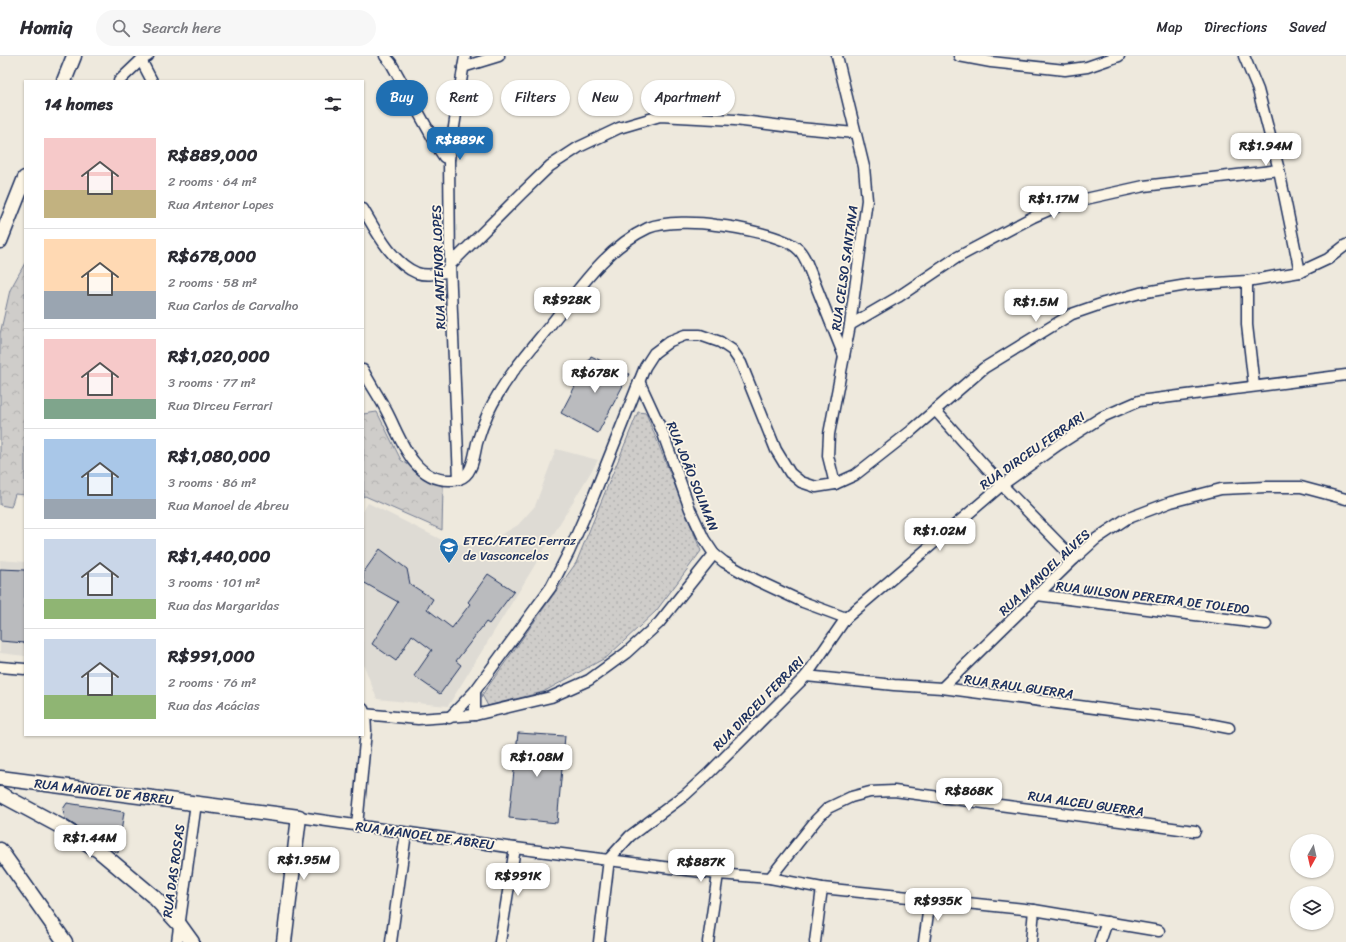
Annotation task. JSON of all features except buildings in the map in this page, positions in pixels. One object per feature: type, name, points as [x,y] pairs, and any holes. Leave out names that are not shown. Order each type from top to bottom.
[{"type":"street","points":[[64,80],[74,56]]},
{"type":"street","points":[[385,56],[391,63],[440,151],[444,157],[449,159]]},
{"type":"street","name":"RUA ANTENOR LOPES","points":[[458,479],[450,265],[449,159],[465,56]]},
{"type":"street","points":[[463,67],[499,56]]},
{"type":"street","name":"RUA CELSO SANTANA","points":[[835,484],[828,456],[829,434],[850,325],[867,200],[864,167],[837,56]]},
{"type":"street","points":[[959,56],[1065,70],[1087,68],[1120,56]]},
{"type":"street","points":[[1244,56],[1258,90],[1279,170],[1300,272]]},
{"type":"street","points":[[120,80],[144,58],[152,80]]},
{"type":"street","points":[[364,211],[382,242],[403,265],[417,273],[430,275],[445,272],[450,265],[550,166],[579,147],[619,128],[660,116],[735,120],[799,128],[855,132]]},
{"type":"street","points":[[850,325],[898,297],[956,258],[1027,220],[1063,204],[1144,186],[1279,170]]},
{"type":"street","points":[[0,241],[24,181]]},
{"type":"street","points":[[364,372],[416,465],[428,475],[443,480],[458,479],[465,476],[469,471],[477,442],[488,414],[502,386],[580,285],[609,256],[628,240],[650,227],[675,223],[702,223],[727,226],[786,241],[799,250],[806,261],[844,356]]},
{"type":"street","points":[[449,718],[475,691],[552,587],[570,552],[645,367],[654,353],[670,341],[685,335],[700,335],[720,342],[732,350],[741,363],[776,450],[790,473],[801,482],[816,486],[835,484],[855,475],[936,410],[984,368],[1017,346],[1072,314],[1140,293],[1187,285],[1247,280],[1300,272],[1328,259],[1346,245]]},
{"type":"street","points":[[1247,280],[1246,326],[1254,386]]},
{"type":"street","name":"RUA DIRCEU FERRARI","points":[[609,859],[630,836],[691,790],[806,676],[846,618],[1002,485],[1058,445],[1102,417],[1140,401],[1346,375]]},
{"type":"street","name":"RUA JOÃO SOLIMAN","points":[[639,381],[662,431],[690,509],[704,539],[714,554],[724,562],[756,580],[803,602],[846,618]]},
{"type":"street","points":[[936,410],[1002,485],[1074,559]]},
{"type":"street","name":"RUA MANOEL ALVES","points":[[942,688],[1074,559],[1096,539],[1126,519],[1172,502],[1221,489],[1301,487],[1346,499]]},
{"type":"street","points":[[357,826],[366,730],[364,712],[418,719],[475,715],[551,697],[590,680],[626,653],[659,623],[714,554]]},
{"type":"street","name":"RUA WILSON PEREIRA DE TOLEDO","points":[[1037,595],[1266,624]]},
{"type":"street","points":[[0,667],[24,669]]},
{"type":"street","name":"RUA RAUL GUERRA","points":[[806,676],[894,685],[942,688],[1193,721],[1228,728]]},
{"type":"street","points":[[475,691],[475,715]]},
{"type":"street","name":"RUA MANOEL DE ABREU","points":[[0,778],[196,803],[515,848],[718,874],[770,878],[822,888],[1034,910],[1159,931]]},
{"type":"street","name":"RUA ALCEU GUERRA","points":[[770,878],[823,812],[851,797],[870,792],[894,791],[1195,831]]},
{"type":"street","points":[[0,794],[60,826],[98,850],[154,897],[179,924],[192,942]]},
{"type":"street","name":"RUA DAS ROSAS","points":[[177,942],[196,803]]},
{"type":"street","points":[[284,942],[299,817]]},
{"type":"street","points":[[391,942],[406,833]]},
{"type":"street","points":[[500,942],[515,848]]},
{"type":"street","points":[[0,850],[65,942]]},
{"type":"street","points":[[599,942],[609,859]]},
{"type":"street","points":[[708,942],[718,874]]},
{"type":"street","points":[[815,942],[822,888]]},
{"type":"street","points":[[924,942],[930,899]]},
{"type":"street","points":[[1031,942],[1034,910]]},
{"type":"street","points":[[1100,942],[1107,922]]},
{"type":"shaded area","name":"ETEC/FATEC Ferraz de Vasconcelos","points":[[556,449],[598,460],[448,706],[377,699],[364,666],[364,509],[368,503],[444,541],[471,546],[499,536],[518,525],[535,506]]},
{"type":"shaded area","points":[[0,560],[24,562],[24,656],[0,653]]},
{"type":"green space","points":[[24,265],[24,495],[15,494],[11,507],[0,505],[0,334],[10,290]]},
{"type":"green space","points":[[377,412],[401,460],[443,487],[442,530],[364,496],[364,414]]},
{"type":"green space","points":[[638,412],[646,413],[701,551],[656,611],[607,657],[543,692],[488,706],[482,695],[576,563]]},
{"type":"place","name":"ETEC/FATEC Ferraz de Vasconcelos","points":[[449,564]]}]
